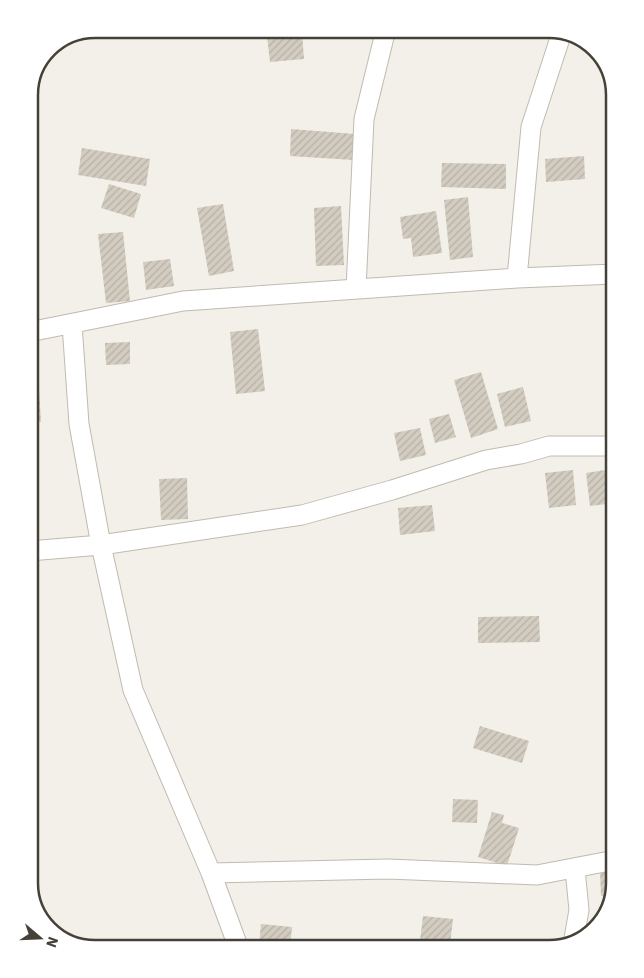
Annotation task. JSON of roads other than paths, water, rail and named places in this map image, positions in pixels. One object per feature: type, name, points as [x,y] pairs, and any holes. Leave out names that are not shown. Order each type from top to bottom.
[{"type":"street","points":[[356,288],[364,119],[384,38]]},
{"type":"street","points":[[517,278],[531,127],[560,39]]},
{"type":"street","points":[[38,330],[183,301],[356,288],[606,274]]},
{"type":"street","points":[[72,324],[79,424],[102,545],[133,690],[211,873],[236,940]]},
{"type":"street","points":[[38,550],[102,545],[302,515],[392,490],[486,460],[521,454],[549,446],[606,446]]},
{"type":"street","points":[[211,873],[388,869],[537,875],[606,862]]},
{"type":"street","points":[[575,869],[579,910],[575,934]]}]
